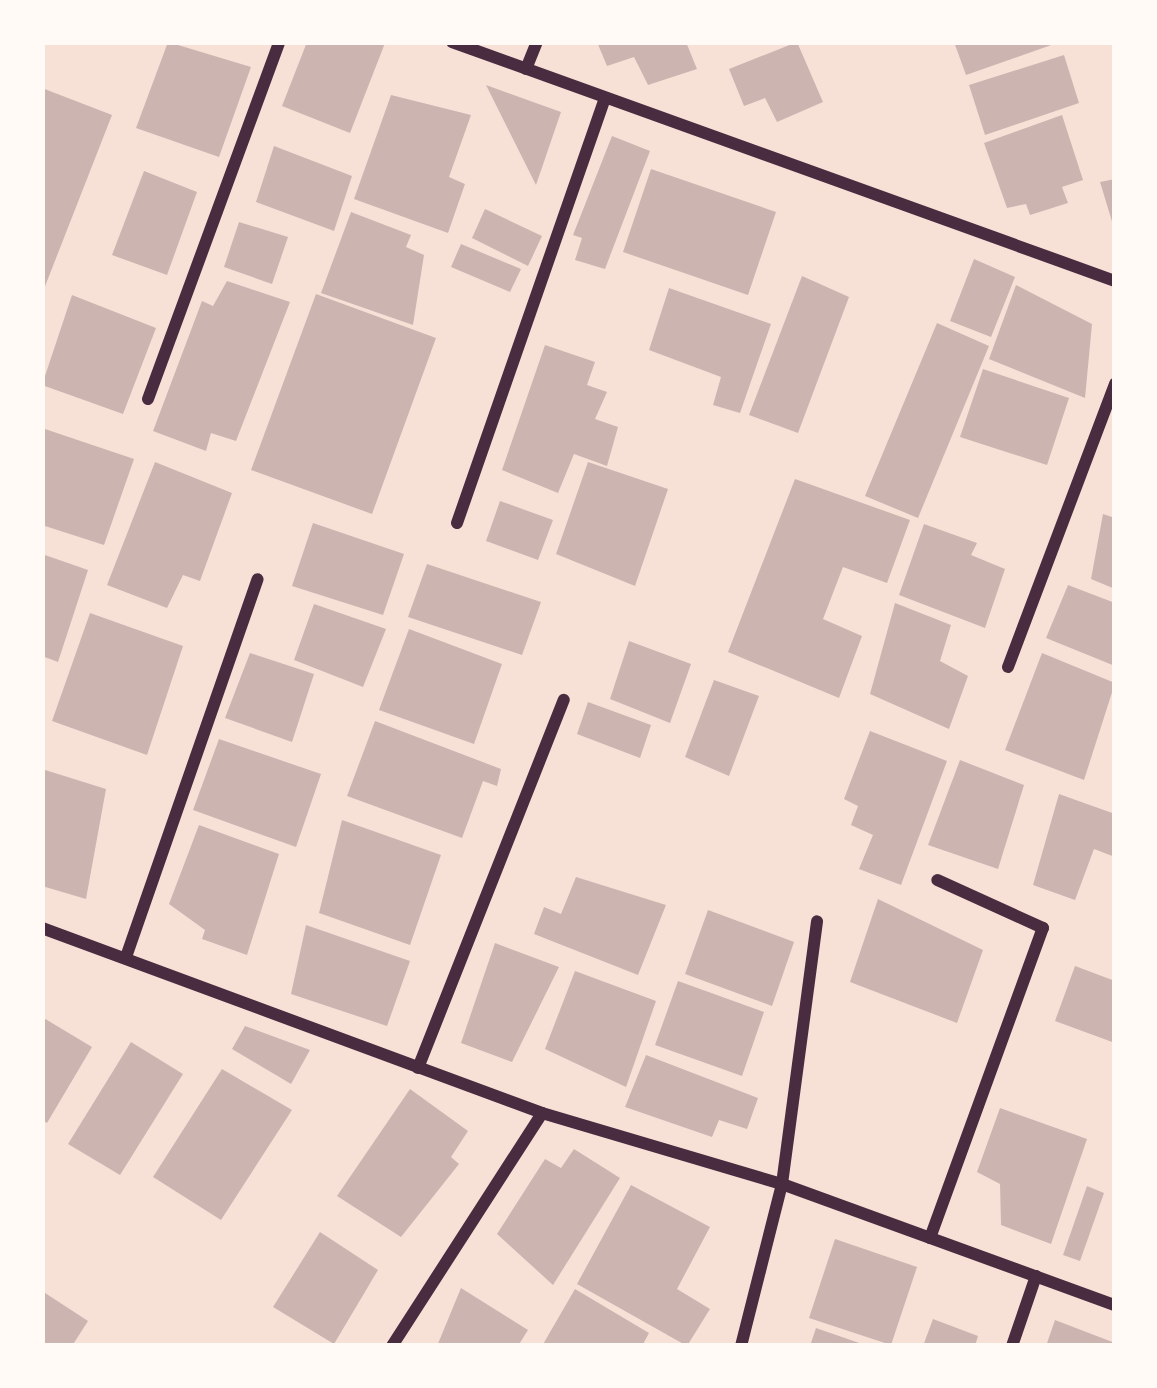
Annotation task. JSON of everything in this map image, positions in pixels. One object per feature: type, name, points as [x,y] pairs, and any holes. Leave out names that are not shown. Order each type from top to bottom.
[{"type":"street","points":[[148,399],[279,42]]},
{"type":"street","points":[[452,42],[1115,281]]},
{"type":"street","points":[[526,69],[538,42]]},
{"type":"street","points":[[457,523],[605,98]]},
{"type":"street","points":[[1008,668],[1115,384]]},
{"type":"street","points":[[126,957],[258,579]]},
{"type":"street","points":[[418,1068],[563,700]]},
{"type":"street","points":[[930,1238],[1043,928],[937,880]]},
{"type":"street","points":[[741,1346],[782,1184],[817,921]]},
{"type":"street","points":[[42,928],[542,1113],[782,1184],[1115,1305]]},
{"type":"street","points":[[392,1346],[542,1113]]},
{"type":"street","points":[[1012,1346],[1036,1276]]},
{"type":"building","points":[[168,42],[251,67],[219,157],[136,128]]},
{"type":"building","points":[[307,42],[385,43],[350,133],[282,106]]},
{"type":"building","points":[[597,42],[686,42],[697,69],[648,85],[634,57],[607,66]]},
{"type":"building","points":[[797,42],[823,102],[777,122],[765,98],[744,106],[729,69]]},
{"type":"building","points":[[954,42],[1056,42],[1057,43],[966,75]]},
{"type":"building","points":[[1064,55],[1079,103],[985,135],[969,85]]},
{"type":"building","points":[[486,85],[561,112],[536,185]]},
{"type":"building","points":[[42,88],[112,115],[42,294]]},
{"type":"building","points":[[391,95],[471,115],[449,177],[465,184],[448,233],[354,199]]},
{"type":"building","points":[[1062,115],[1083,180],[1062,187],[1068,203],[1030,215],[1026,204],[1007,208],[984,143]]},
{"type":"building","points":[[612,136],[650,151],[605,269],[575,260],[582,238],[573,235]]},
{"type":"building","points":[[274,146],[352,176],[334,231],[256,202]]},
{"type":"building","points":[[651,169],[776,212],[748,295],[623,252]]},
{"type":"building","points":[[144,171],[197,192],[167,275],[112,255]]},
{"type":"building","points":[[1115,179],[1115,228],[1114,228],[1100,182]]},
{"type":"building","points":[[485,209],[542,236],[528,266],[472,238]]},
{"type":"building","points":[[351,212],[411,235],[406,247],[424,255],[413,325],[321,293]]},
{"type":"building","points":[[239,222],[288,237],[272,284],[224,267]]},
{"type":"building","points":[[461,244],[521,269],[510,292],[451,267]]},
{"type":"building","points":[[974,259],[1015,277],[991,337],[950,321]]},
{"type":"building","points":[[802,276],[849,297],[798,433],[749,415]]},
{"type":"building","points":[[227,281],[290,302],[236,441],[211,433],[206,451],[153,431],[202,301],[213,306]]},
{"type":"building","points":[[1016,285],[1092,324],[1085,398],[989,359]]},
{"type":"building","points":[[669,288],[771,324],[740,413],[713,405],[721,377],[649,350]]},
{"type":"building","points":[[316,294],[436,338],[372,514],[251,470]]},
{"type":"building","points":[[72,295],[156,328],[123,414],[42,385]]},
{"type":"building","points":[[937,323],[989,346],[918,518],[865,496]]},
{"type":"building","points":[[545,345],[595,362],[587,385],[607,392],[595,419],[618,427],[607,466],[574,454],[558,493],[502,470]]},
{"type":"building","points":[[983,369],[1069,398],[1047,465],[960,437]]},
{"type":"building","points":[[42,428],[134,459],[104,545],[45,526]]},
{"type":"building","points":[[155,462],[232,493],[200,581],[183,575],[167,608],[107,585]]},
{"type":"building","points":[[588,462],[668,489],[635,586],[556,554]]},
{"type":"building","points":[[795,479],[910,520],[887,583],[843,567],[823,619],[862,636],[839,698],[728,652]]},
{"type":"building","points":[[500,501],[553,520],[538,560],[486,541]]},
{"type":"building","points":[[1103,514],[1115,518],[1115,589],[1091,579]]},
{"type":"building","points":[[313,523],[404,554],[383,615],[292,586]]},
{"type":"building","points":[[924,524],[977,543],[971,555],[1005,569],[985,628],[899,595]]},
{"type":"building","points":[[42,554],[88,570],[58,662],[42,656]]},
{"type":"building","points":[[427,564],[541,602],[522,655],[408,617]]},
{"type":"building","points":[[1068,585],[1115,603],[1115,666],[1046,638]]},
{"type":"building","points":[[895,603],[951,625],[940,661],[968,676],[949,729],[870,694]]},
{"type":"building","points":[[314,604],[386,629],[363,687],[294,660]]},
{"type":"building","points":[[90,613],[183,646],[147,755],[52,721]]},
{"type":"building","points":[[409,629],[502,664],[474,744],[379,710]]},
{"type":"building","points":[[629,641],[691,664],[670,723],[610,699]]},
{"type":"building","points":[[250,653],[314,674],[292,742],[225,718]]},
{"type":"building","points":[[1042,653],[1115,683],[1084,780],[1005,750]]},
{"type":"building","points":[[714,680],[759,696],[729,776],[685,757]]},
{"type":"building","points":[[588,702],[651,725],[640,758],[577,734]]},
{"type":"building","points":[[375,721],[501,769],[497,786],[483,781],[462,838],[347,796]]},
{"type":"building","points":[[870,731],[947,761],[901,885],[859,869],[873,835],[851,825],[858,806],[844,799]]},
{"type":"building","points":[[219,739],[321,774],[296,847],[193,810]]},
{"type":"building","points":[[960,760],[1024,785],[998,869],[928,845]]},
{"type":"building","points":[[42,769],[106,789],[86,899],[42,886]]},
{"type":"building","points":[[1059,794],[1115,814],[1115,857],[1094,849],[1075,900],[1033,885]]},
{"type":"building","points":[[342,820],[441,855],[410,945],[319,913]]},
{"type":"building","points":[[199,825],[279,854],[247,955],[202,939],[205,930],[169,904]]},
{"type":"building","points":[[576,877],[666,905],[638,975],[534,934],[544,907],[561,914]]},
{"type":"building","points":[[878,899],[983,950],[957,1023],[850,982]]},
{"type":"building","points":[[708,910],[794,942],[772,1006],[685,974]]},
{"type":"building","points":[[306,925],[410,961],[387,1026],[291,994]]},
{"type":"building","points":[[495,943],[559,967],[512,1062],[461,1043]]},
{"type":"building","points":[[1075,966],[1115,981],[1115,1043],[1055,1021]]},
{"type":"building","points":[[575,971],[656,1001],[626,1087],[545,1049]]},
{"type":"building","points":[[678,981],[764,1012],[742,1076],[655,1045]]},
{"type":"building","points":[[42,1017],[92,1047],[47,1123],[42,1120]]},
{"type":"building","points":[[245,1026],[310,1050],[291,1084],[232,1049]]},
{"type":"building","points":[[131,1042],[183,1074],[120,1175],[68,1144]]},
{"type":"building","points":[[646,1055],[758,1098],[747,1129],[719,1120],[712,1137],[625,1107]]},
{"type":"building","points":[[222,1069],[292,1110],[221,1220],[153,1177]]},
{"type":"building","points":[[410,1089],[468,1131],[451,1157],[459,1164],[401,1237],[337,1196]]},
{"type":"building","points":[[1000,1108],[1087,1139],[1051,1244],[1001,1225],[1000,1184],[977,1172]]},
{"type":"building","points":[[574,1149],[620,1178],[553,1285],[497,1234],[545,1159],[561,1168]]},
{"type":"building","points":[[631,1185],[710,1227],[677,1289],[710,1309],[687,1346],[577,1284]]},
{"type":"building","points":[[1087,1186],[1104,1193],[1080,1261],[1063,1255]]},
{"type":"building","points":[[320,1232],[378,1270],[334,1344],[273,1307]]},
{"type":"building","points":[[835,1239],[917,1267],[891,1345],[809,1318]]},
{"type":"building","points":[[461,1288],[528,1330],[518,1346],[437,1346]]},
{"type":"building","points":[[575,1289],[649,1333],[642,1346],[542,1346]]},
{"type":"building","points":[[42,1291],[88,1321],[72,1346],[42,1346]]},
{"type":"building","points":[[933,1319],[978,1336],[975,1346],[923,1346]]},
{"type":"building","points":[[1055,1320],[1115,1343],[1115,1346],[1046,1346]]},
{"type":"building","points":[[816,1328],[865,1345],[865,1346],[810,1346]]}]
